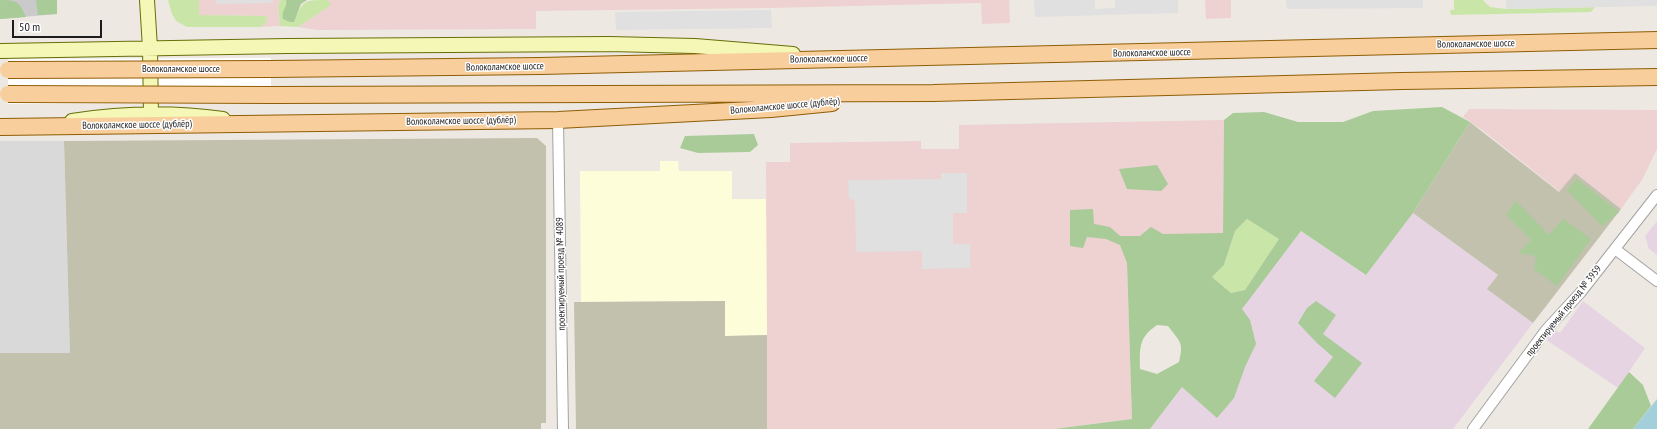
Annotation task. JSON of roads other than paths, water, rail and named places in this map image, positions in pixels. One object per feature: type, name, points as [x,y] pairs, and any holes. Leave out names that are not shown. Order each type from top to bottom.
[{"type":"main road","points":[[147,0],[150,48],[151,115]]},
{"type":"main road","name":"Волоколамское шоссе","points":[[4,70],[540,66],[1657,40]]},
{"type":"main road","points":[[0,51],[458,44],[630,44],[695,46],[854,59]]},
{"type":"main road","points":[[4,94],[921,94],[1395,81],[1654,77]]},
{"type":"main road","name":"Волоколамское шоссе (дублёр)","points":[[0,127],[558,120],[771,109],[921,94]]},
{"type":"main road","points":[[37,126],[104,116],[189,114],[257,124]]},
{"type":"street","name":"проектируемый проезд № 4089","points":[[558,120],[563,429]]},
{"type":"street","name":"проектируемый проезд № 3959","points":[[1473,429],[1546,330],[1581,292],[1657,195]]},
{"type":"street","points":[[1615,249],[1657,281]]},
{"type":"water","points":[[1657,399],[1657,429],[1633,429]]}]
